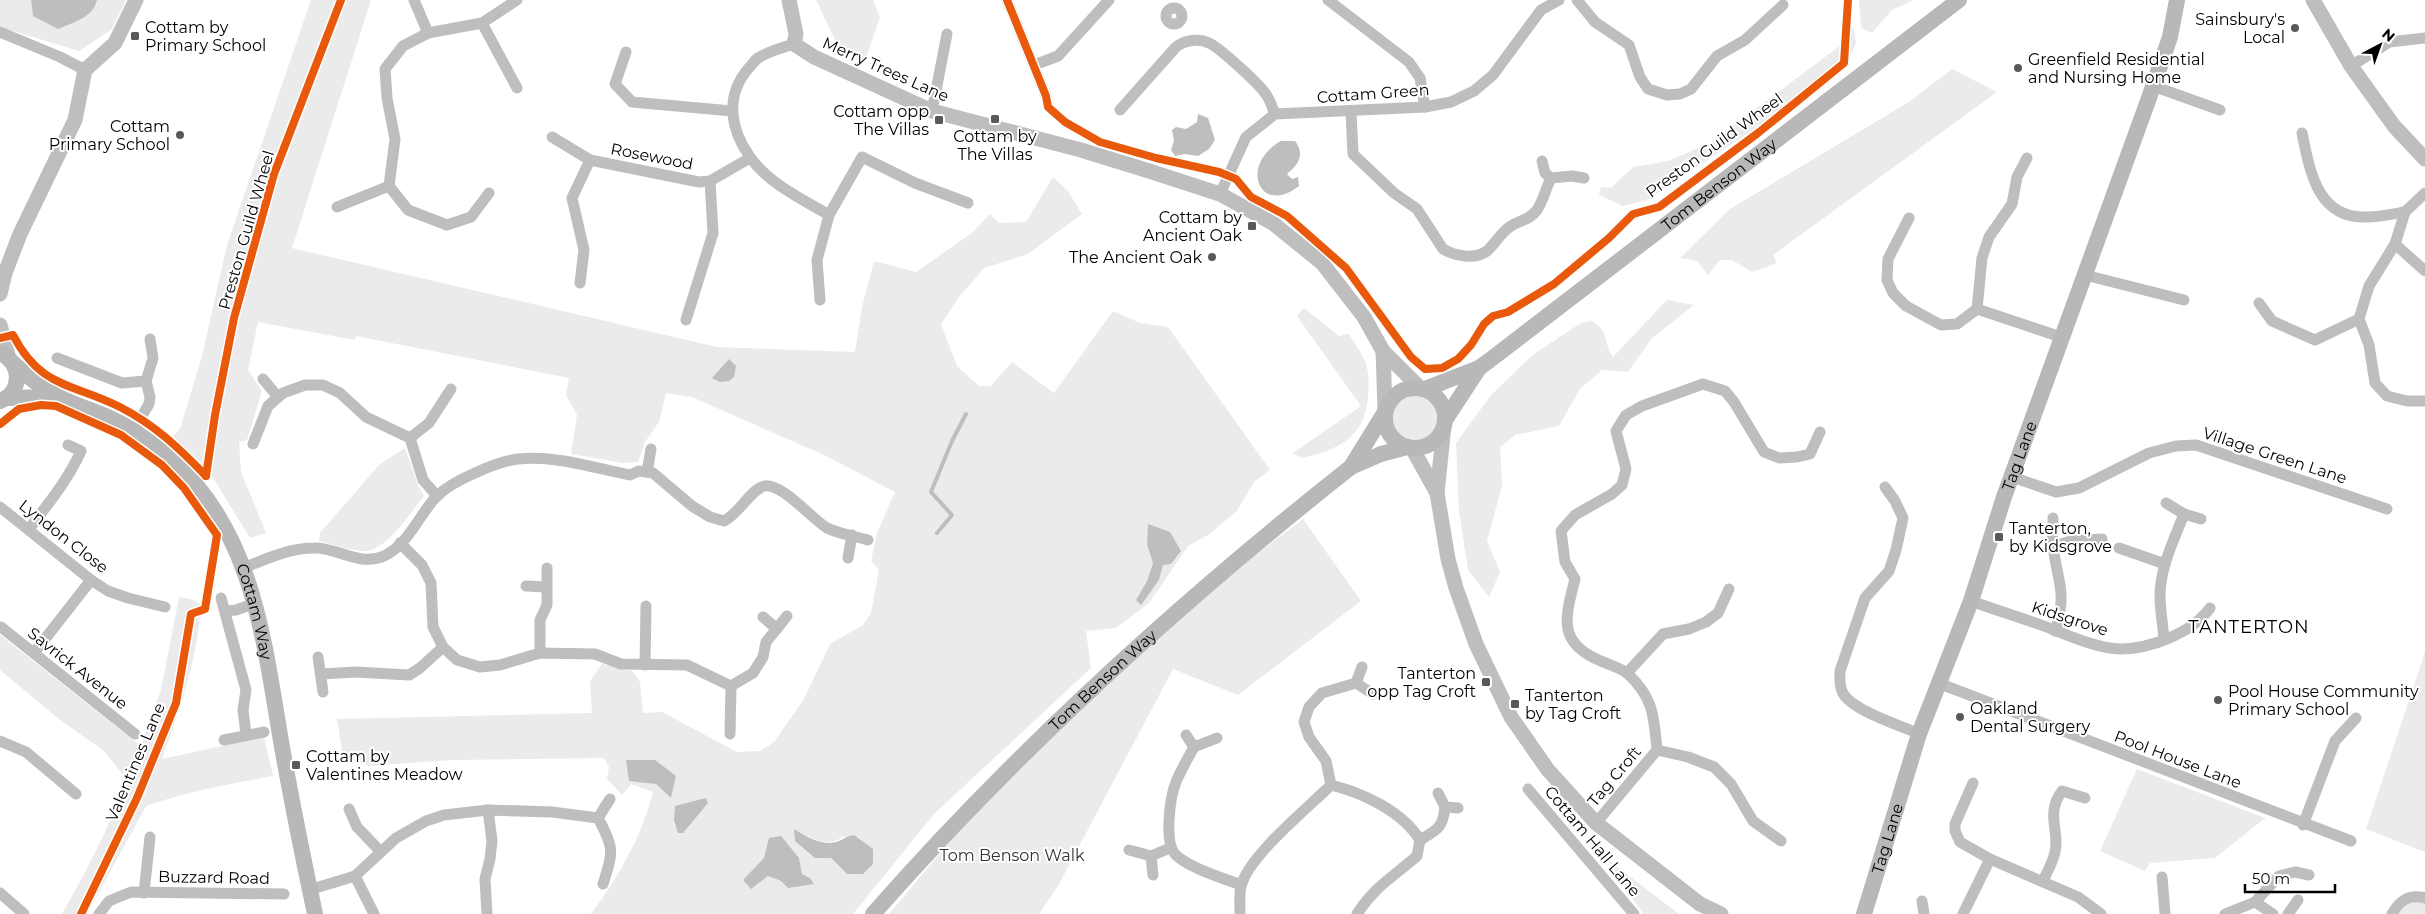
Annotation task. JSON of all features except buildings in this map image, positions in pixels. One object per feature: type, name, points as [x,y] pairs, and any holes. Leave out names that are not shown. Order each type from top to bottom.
[{"type":"main road","name":"Tom Benson Way","points":[[1422,388],[1479,368],[1959,0]]},
{"type":"main road","name":"Tag Lane","points":[[1864,914],[1919,734],[1971,601],[2061,337],[2170,37],[2177,0]]},
{"type":"main road","name":"Cottam Way","points":[[8,359],[34,381],[58,397],[101,414],[133,431],[170,458],[206,495],[228,530],[245,567],[256,603],[314,914]]},
{"type":"main road","points":[[3,401],[16,386],[17,371],[8,359]]},
{"type":"main road","name":"Tom Benson Way","points":[[1445,423],[1479,368]]},
{"type":"main road","points":[[1411,387],[1422,388],[1440,401],[1445,423],[1440,436],[1432,443],[1422,448],[1410,448],[1392,438],[1384,421],[1385,410],[1395,394],[1411,387]]},
{"type":"main road","name":"Cottam Way","points":[[3,401],[58,397]]},
{"type":"main road","name":"Tom Benson Way","points":[[1351,467],[1385,410]]},
{"type":"main road","name":"Tom Benson Way","points":[[873,914],[950,830],[1085,694],[1192,599],[1351,467],[1381,454],[1410,448]]},
{"type":"street","points":[[0,294],[5,273],[20,234],[75,120],[85,70],[115,43],[136,0]]},
{"type":"street","points":[[414,0],[428,33]]},
{"type":"street","points":[[489,193],[471,218],[447,226],[408,210],[390,186],[395,139],[387,98],[385,69],[402,46],[428,33],[482,23],[517,0]]},
{"type":"street","points":[[789,0],[796,34],[794,44],[757,59],[742,76],[733,92],[732,111],[736,132],[750,158],[781,187],[830,215]]},
{"type":"street","points":[[1007,0],[1046,96]]},
{"type":"street","points":[[1034,65],[1058,56],[1109,0]]},
{"type":"street","points":[[1328,0],[1409,62],[1420,78],[1425,107]]},
{"type":"street","name":"Cottam Green","points":[[1275,114],[1351,112],[1425,107],[1451,102],[1474,91],[1493,75],[1542,10],[1559,0]]},
{"type":"street","points":[[1577,0],[1595,22],[1629,45],[1640,77],[1648,88],[1667,95],[1680,94],[1691,89],[1717,56],[1745,40],[1783,5]]},
{"type":"street","points":[[2314,0],[2351,66],[2394,126],[2425,159]]},
{"type":"street","points":[[482,23],[517,88]]},
{"type":"street","points":[[1175,24],[1182,43]]},
{"type":"street","points":[[932,111],[947,34]]},
{"type":"street","points":[[1,35],[60,57],[85,70]]},
{"type":"street","points":[[2351,66],[2388,42],[2425,38]]},
{"type":"street","points":[[1120,110],[1182,43],[1193,40],[1210,43],[1258,84],[1267,94],[1275,114],[1246,137],[1220,194]]},
{"type":"street","name":"Merry Trees Lane","points":[[794,44],[814,57],[932,111],[1081,150],[1220,194],[1274,224],[1322,263],[1364,317],[1383,351],[1422,388]]},
{"type":"street","points":[[626,52],[615,84],[632,102],[732,111]]},
{"type":"street","points":[[2152,86],[2220,110]]},
{"type":"street","points":[[1351,112],[1353,154],[1394,193],[1417,209],[1444,249],[1449,252],[1471,257],[1486,252],[1502,233],[1512,225],[1527,220],[1537,210],[1551,178]]},
{"type":"street","points":[[2302,133],[2311,176],[2325,200],[2344,214],[2366,218],[2405,212]]},
{"type":"street","name":"Rosewood","points":[[552,137],[590,160],[653,173],[710,181],[750,158]]},
{"type":"street","points":[[820,300],[817,260],[830,215],[862,157],[915,183],[968,203]]},
{"type":"street","points":[[1909,218],[1888,259],[1887,280],[1893,293],[1906,306],[1941,325],[1957,324],[1977,309],[1982,258],[1989,237],[2012,204],[2017,177],[2026,158]]},
{"type":"street","name":"Rosewood","points":[[580,283],[584,250],[572,198],[590,160]]},
{"type":"street","points":[[1542,161],[1545,173],[1551,178],[1572,176],[1584,178]]},
{"type":"street","name":"Rosewood","points":[[686,320],[713,233],[710,181]]},
{"type":"street","points":[[336,206],[390,186]]},
{"type":"street","points":[[2425,193],[2405,212],[2395,244],[2369,286],[2359,318],[2369,346],[2375,383],[2387,396],[2406,401],[2425,401]]},
{"type":"street","points":[[2395,244],[2425,271]]},
{"type":"street","points":[[2085,274],[2184,300]]},
{"type":"street","points":[[2259,303],[2272,321],[2315,340],[2359,318]]},
{"type":"street","points":[[1977,309],[2061,337]]},
{"type":"street","points":[[0,326],[8,359]]},
{"type":"street","points":[[133,431],[149,404],[150,397],[146,381],[153,358],[150,339]]},
{"type":"street","name":"Merry Trees Lane","points":[[1383,351],[1385,410]]},
{"type":"street","points":[[57,358],[122,383],[146,381]]},
{"type":"street","points":[[263,379],[278,397]]},
{"type":"street","points":[[1729,589],[1718,613],[1706,622],[1689,629],[1664,634],[1627,673],[1588,656],[1574,645],[1566,617],[1575,579],[1565,562],[1561,531],[1575,515],[1612,494],[1622,485],[1626,469],[1616,431],[1626,415],[1642,406],[1703,384],[1724,392],[1734,402],[1764,452],[1779,458],[1810,454],[1820,432]]},
{"type":"street","points":[[253,444],[268,406],[278,397],[283,393],[305,385],[323,385],[340,393],[366,417],[410,438],[423,480],[436,496]]},
{"type":"street","points":[[410,438],[429,423],[451,389]]},
{"type":"street","points":[[1445,423],[1437,493],[1443,532],[1456,588],[1476,644],[1516,724],[1548,770],[1596,823],[1700,904],[1721,914]]},
{"type":"street","points":[[29,529],[63,485],[76,463],[81,451],[68,445]]},
{"type":"street","name":"Village Green Lane","points":[[2012,477],[2056,492],[2079,488],[2149,453],[2176,446],[2196,445],[2387,510]]},
{"type":"street","points":[[1410,448],[1437,493]]},
{"type":"street","points":[[647,472],[651,449]]},
{"type":"street","points":[[245,567],[292,550],[316,548],[348,557],[369,560],[384,556],[400,544],[436,496],[456,482],[496,464],[517,459],[539,459],[630,475],[639,471],[653,473],[692,506],[710,517],[724,521],[734,516],[757,490],[765,486],[778,488],[828,528],[868,540]]},
{"type":"street","points":[[1885,487],[1895,501],[1903,518],[1896,550],[1889,571],[1866,598],[1840,672],[1840,682],[1842,692],[1854,705],[1919,734]]},
{"type":"street","points":[[2166,504],[2184,514],[2201,519]]},
{"type":"street","name":"Lyndon Close","points":[[0,506],[91,580],[108,590],[128,598],[165,607]]},
{"type":"street","points":[[2164,639],[2160,597],[2165,564],[2184,514]]},
{"type":"street","points":[[2053,518],[2053,546],[2062,590],[2062,610],[2056,631]]},
{"type":"street","points":[[848,558],[852,535]]},
{"type":"street","points":[[2053,546],[2071,541],[2102,539]]},
{"type":"street","points":[[400,544],[422,565],[431,583],[433,627],[443,647],[457,660],[480,667],[500,665],[540,653],[595,654],[621,664],[688,665],[731,686]]},
{"type":"street","points":[[2119,548],[2165,564]]},
{"type":"street","points":[[540,653],[540,620],[547,605],[546,568]]},
{"type":"street","points":[[34,654],[91,580]]},
{"type":"street","points":[[526,586],[546,587]]},
{"type":"street","points":[[222,598],[246,690],[243,710],[246,734]]},
{"type":"street","name":"Kidsgrove","points":[[1971,601],[2066,636],[2118,650],[2138,648],[2186,631],[2202,619],[2210,608]]},
{"type":"street","points":[[225,611],[256,603]]},
{"type":"street","points":[[645,665],[646,606]]},
{"type":"street","points":[[731,686],[753,673],[763,657],[766,642],[788,616]]},
{"type":"street","points":[[763,617],[776,629]]},
{"type":"street","name":"Savrick Avenue","points":[[1,627],[135,734]]},
{"type":"street","points":[[321,674],[356,672],[409,675],[420,668],[443,647]]},
{"type":"street","points":[[318,657],[323,692]]},
{"type":"street","points":[[1356,683],[1362,667]]},
{"type":"street","name":"Tag Croft","points":[[1596,823],[1657,750],[1654,710],[1627,673]]},
{"type":"street","points":[[1331,785],[1326,761],[1309,737],[1304,722],[1309,707],[1322,693],[1356,683],[1373,694]]},
{"type":"street","name":"Pool House Lane","points":[[1938,683],[2351,842]]},
{"type":"street","points":[[730,734],[731,686]]},
{"type":"street","points":[[2303,825],[2335,741],[2356,718]]},
{"type":"street","points":[[224,740],[246,734],[264,732]]},
{"type":"street","points":[[1186,735],[1194,747]]},
{"type":"street","points":[[1217,738],[1194,747],[1176,783],[1169,815],[1170,848],[1177,856],[1187,862],[1241,885]]},
{"type":"street","points":[[0,741],[26,752],[76,794]]},
{"type":"street","name":"Tag Croft","points":[[1657,750],[1688,757],[1714,767],[1731,784],[1753,821],[1781,841]]},
{"type":"street","points":[[1973,783],[1957,818],[1955,831],[1960,842],[1990,859],[2078,896],[2101,914]]},
{"type":"street","points":[[1331,785],[1354,791],[1402,819],[1413,828],[1420,840],[1417,856],[1384,881],[1367,898],[1357,914]]},
{"type":"street","points":[[1240,914],[1241,885],[1252,865],[1268,845],[1331,785]]},
{"type":"street","name":"Cottam Hall Lane","points":[[1528,789],[1634,914]]},
{"type":"street","points":[[2043,881],[2055,852],[2053,814],[2059,794],[2065,791],[2084,798]]},
{"type":"street","points":[[1420,840],[1438,829],[1444,820],[1444,807],[1438,793]]},
{"type":"street","points":[[598,818],[610,799]]},
{"type":"street","points":[[1444,807],[1458,808]]},
{"type":"street","points":[[349,809],[357,827],[381,852]]},
{"type":"street","points":[[309,890],[355,876],[396,838],[426,821],[444,815],[488,810],[552,812],[598,818]]},
{"type":"street","points":[[487,914],[485,879],[492,841],[488,810]]},
{"type":"street","points":[[598,818],[613,854],[604,884]]},
{"type":"street","name":"Buzzard Road","points":[[144,893],[150,837]]},
{"type":"street","points":[[1129,850],[1152,856],[1170,848]]},
{"type":"street","points":[[1152,856],[1153,875]]},
{"type":"street","points":[[1963,914],[1990,859]]},
{"type":"street","points":[[2225,914],[2256,902],[2279,876],[2295,872],[2309,875]]},
{"type":"street","points":[[355,876],[374,914]]},
{"type":"street","points":[[2162,877],[2166,914]]},
{"type":"street","name":"Buzzard Road","points":[[99,914],[109,901],[131,892],[284,894]]},
{"type":"street","points":[[0,893],[24,914]]},
{"type":"street","points":[[2392,914],[2406,898],[2415,895],[2425,898]]},
{"type":"street","points":[[2288,914],[2298,900]]},
{"type":"street","points":[[1922,901],[1924,914]]},
{"type":"street","points":[[2256,902],[2273,914]]},
{"type":"green space","points":[[0,0],[31,0],[33,16],[96,6],[97,0],[126,0],[112,29],[79,51],[0,27]]},
{"type":"green space","points":[[311,0],[371,0],[292,248],[717,347],[855,352],[862,307],[874,261],[916,272],[972,233],[990,214],[999,223],[1026,222],[1053,177],[1068,191],[1082,214],[1028,254],[984,268],[959,297],[941,324],[957,366],[979,386],[991,386],[1012,362],[1054,393],[1113,311],[1140,323],[1168,327],[1270,470],[1254,482],[1237,511],[1208,535],[1188,546],[1149,603],[1116,628],[1086,631],[1091,668],[934,814],[853,914],[591,914],[611,886],[628,856],[642,825],[653,792],[631,784],[622,795],[607,779],[609,767],[604,758],[452,760],[369,766],[343,757],[337,719],[592,713],[590,681],[602,664],[632,671],[640,682],[643,713],[662,712],[737,752],[760,751],[774,742],[804,699],[830,644],[863,625],[871,613],[879,570],[871,561],[877,533],[895,492],[824,455],[692,397],[666,393],[659,422],[645,442],[638,462],[623,463],[571,454],[577,415],[566,395],[569,378],[356,336],[355,340],[258,322],[248,370],[262,391],[247,440],[239,442],[241,472],[266,533],[250,538],[210,473],[173,436],[180,429],[202,356],[227,245]],"holes":[[[1153,563],[1163,564],[1159,580],[1136,600],[1147,581]],[[676,776],[671,798],[656,784]],[[794,829],[825,842],[831,842],[844,836],[847,874],[831,858]],[[764,858],[799,858],[802,874],[810,878],[781,881],[768,876],[743,880]]]},
{"type":"green space","points":[[816,0],[873,0],[880,17],[864,64],[838,46]]},
{"type":"green space","points":[[1859,0],[1914,0],[1892,10],[1872,33],[1861,28]]},
{"type":"green space","points":[[1840,21],[1854,29],[1856,43],[1850,57],[1756,128],[1647,200],[1623,206],[1599,195],[1601,187],[1611,188],[1633,167],[1668,161],[1710,143],[1845,42]]},
{"type":"green space","points":[[1952,69],[1997,92],[1773,255],[1777,263],[1752,272],[1732,260],[1720,260],[1708,275],[1697,261],[1680,258],[1730,209],[1909,102]]},
{"type":"green space","points":[[1667,300],[1694,305],[1652,338],[1628,372],[1602,370],[1580,389],[1559,426],[1515,435],[1500,447],[1502,486],[1487,541],[1500,572],[1489,597],[1468,570],[1459,511],[1456,443],[1492,394],[1534,354],[1581,323],[1592,321],[1598,325],[1604,334],[1613,357]]},
{"type":"green space","points":[[1304,308],[1339,336],[1349,334],[1365,361],[1369,387],[1366,410],[1355,432],[1338,446],[1301,458],[1293,453],[1361,406],[1297,316]]},
{"type":"green space","points":[[1415,396],[1427,400],[1433,406],[1437,418],[1433,430],[1427,436],[1415,440],[1403,436],[1397,430],[1393,418],[1397,406],[1403,400]]},
{"type":"green space","points":[[405,448],[418,485],[424,496],[398,530],[381,545],[365,551],[348,549],[319,541],[320,533],[380,464]]},
{"type":"green space","name":"Tom Benson Walk","points":[[1303,519],[1361,601],[1238,695],[1173,669],[1058,886],[1039,914],[889,914],[957,833],[1092,692],[1257,554]]},
{"type":"green space","points":[[179,597],[201,604],[199,624],[187,683],[162,759],[264,737],[273,776],[193,792],[146,806],[87,914],[62,914],[107,827],[120,791],[123,775],[104,751],[60,720],[0,670],[0,635],[141,746],[161,690]]},
{"type":"green space","points":[[2425,652],[2425,852],[2366,829]]},
{"type":"green space","points":[[2137,769],[2265,818],[2215,858],[2150,863],[2145,871],[2100,851]]},
{"type":"green space","points":[[1607,859],[1679,914],[1643,914]]},
{"type":"green space","points":[[2425,898],[2425,914],[2392,914],[2399,904]]},
{"type":"shaded area","points":[[31,0],[97,0],[92,11],[87,15],[76,22],[58,29],[33,16]]},
{"type":"shaded area","points":[[1198,114],[1208,118],[1215,140],[1209,149],[1198,156],[1185,154],[1175,156],[1171,150],[1174,141],[1172,130],[1176,127],[1186,129],[1197,122]]},
{"type":"shaded area","points":[[1281,141],[1295,141],[1300,150],[1297,163],[1287,174],[1292,179],[1298,177],[1299,186],[1285,194],[1274,195],[1265,192],[1259,184],[1258,174],[1260,163],[1268,151]]},
{"type":"shaded area","points":[[729,359],[736,366],[734,377],[729,381],[720,382],[712,378]]},
{"type":"shaded area","points":[[1148,524],[1170,532],[1181,551],[1171,564],[1163,565],[1159,580],[1141,605],[1136,600],[1147,581],[1153,563],[1147,544]]},
{"type":"shaded area","points":[[626,760],[655,760],[676,776],[671,798],[656,784],[629,781]]},
{"type":"shaded area","points":[[706,798],[708,803],[683,833],[678,833],[674,820],[675,806]]},
{"type":"shaded area","points":[[794,829],[814,840],[825,843],[836,842],[854,835],[873,849],[873,864],[863,874],[847,874],[831,858],[815,858],[795,841]]},
{"type":"shaded area","points":[[781,836],[799,858],[802,874],[810,878],[814,884],[788,888],[781,881],[768,876],[751,889],[743,880],[764,858],[769,838]]},
{"type":"waterway","points":[[937,533],[952,515],[931,492],[952,441],[966,414]]},
{"type":"cycle path","name":"Preston Guild Wheel","points":[[206,476],[215,415],[234,318],[274,174],[341,0]]},
{"type":"cycle path","name":"Preston Guild Wheel","points":[[1007,0],[1046,96],[1048,107],[1065,122],[1100,142],[1156,158],[1219,172],[1236,179],[1251,197],[1287,216],[1346,268],[1411,357],[1425,369],[1442,368],[1458,359],[1471,345],[1484,324],[1493,316],[1508,312],[1554,284],[1609,238],[1633,214],[1659,207],[1758,133],[1844,63],[1848,0]]},
{"type":"cycle path","points":[[0,338],[13,335],[35,366],[47,375],[59,382],[120,407],[144,421],[176,447],[206,476]]},
{"type":"cycle path","name":"Valentines Lane","points":[[0,424],[19,409],[41,405],[56,406],[121,435],[162,465],[184,488],[217,535],[205,609],[191,614],[176,703],[137,798],[81,914]]},
{"type":"place","name":"Sainsbury's Local","points":[[2295,28]]},
{"type":"place","name":"Cottam by Primary School","points":[[135,36]]},
{"type":"place","name":"Greenfield Residential and Nursing Home","points":[[2018,68]]},
{"type":"place","name":"Cottam by The Villas","points":[[995,119]]},
{"type":"place","name":"Cottam opp The Villas","points":[[939,120]]},
{"type":"place","name":"Cottam Primary School","points":[[180,135]]},
{"type":"place","name":"Cottam by Ancient Oak","points":[[1252,226]]},
{"type":"place","name":"The Ancient Oak","points":[[1212,257]]},
{"type":"place","name":"Tanterton, by Kidsgrove","points":[[1999,537]]},
{"type":"place","name":"Tanterton opp Tag Croft","points":[[1486,682]]},
{"type":"place","name":"Pool House Community Primary School","points":[[2218,700]]},
{"type":"place","name":"Tanterton by Tag Croft","points":[[1515,704]]},
{"type":"place","name":"Oakland Dental Surgery","points":[[1960,717]]},
{"type":"place","name":"Cottam by Valentines Meadow","points":[[296,765]]},
{"type":"district","name":"TANTERTON","points":[[2249,627]]}]
